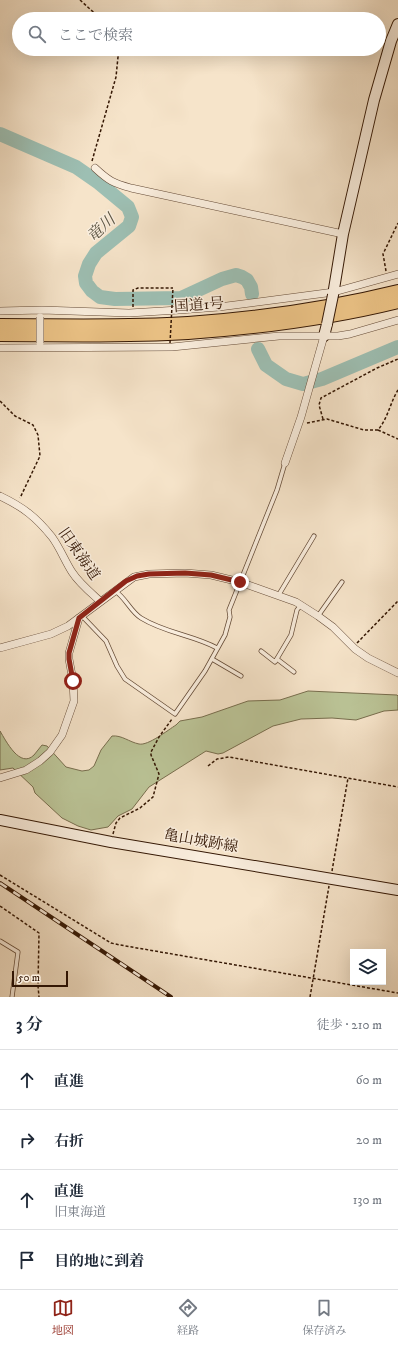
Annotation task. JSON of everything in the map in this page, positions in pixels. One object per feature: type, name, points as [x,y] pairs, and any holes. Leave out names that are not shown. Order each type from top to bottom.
[{"type":"highway","points":[[398,285],[361,295],[355,306],[372,314],[398,308]]},
{"type":"highway","name":"国道1号","points":[[0,335],[124,335],[187,333],[285,323],[355,306],[398,291]]},
{"type":"highway","name":"国道1号","points":[[0,325],[188,323],[398,302]]},
{"type":"main road","points":[[324,336],[334,293],[343,234],[374,100],[391,41],[398,24]]},
{"type":"main road","name":"亀山城跡線","points":[[0,820],[111,842],[398,890]]},
{"type":"street","points":[[95,168],[106,179],[131,188],[343,234]]},
{"type":"street","points":[[0,311],[41,314],[179,310],[334,293],[398,274]]},
{"type":"street","points":[[40,346],[41,314]]},
{"type":"street","points":[[0,348],[40,346],[172,347],[279,336],[324,336],[350,334],[398,320]]},
{"type":"street","points":[[285,463],[299,424],[324,336]]},
{"type":"street","name":"旧東海道","points":[[0,496],[19,505],[41,524],[54,539],[73,574],[88,591],[100,601],[134,577],[149,574],[185,573],[211,575],[240,582],[301,605],[318,616],[353,647],[368,658],[398,673]]},
{"type":"street","points":[[0,648],[51,634],[81,617],[100,601]]},
{"type":"street","points":[[0,778],[26,770],[40,761],[50,752],[62,734],[74,701],[69,653],[81,617]]},
{"type":"lane","points":[[81,617],[106,641],[125,679],[175,714],[205,671],[224,635],[230,617],[229,610],[277,490],[285,463]]},
{"type":"lane","points":[[278,596],[314,536]]},
{"type":"lane","points":[[318,616],[342,582]]},
{"type":"lane","points":[[114,591],[120,595],[136,614],[143,619],[164,629],[217,648]]},
{"type":"lane","points":[[261,651],[276,662],[291,636],[297,610],[301,605]]},
{"type":"lane","points":[[212,659],[241,676]]},
{"type":"lane","points":[[277,659],[294,672]]},
{"type":"lane","points":[[0,941],[18,952],[12,997]]},
{"type":"path","points":[[80,0],[95,12]]},
{"type":"path","points":[[95,168],[91,166],[116,77],[118,56]]},
{"type":"path","points":[[387,277],[383,254],[398,223]]},
{"type":"path","points":[[133,307],[133,290],[138,288],[173,288],[170,343]]},
{"type":"path","points":[[323,420],[319,405],[321,398],[377,368],[398,359]]},
{"type":"path","points":[[378,430],[388,416],[398,390]]},
{"type":"path","points":[[0,401],[16,416],[33,425],[38,435],[40,456],[19,501],[19,505]]},
{"type":"path","points":[[299,424],[327,419],[364,430],[378,430],[398,439]]},
{"type":"path","points":[[353,647],[398,601]]},
{"type":"path","points":[[111,842],[116,822],[120,818],[140,808],[153,797],[159,774],[151,752],[159,737],[175,714]]},
{"type":"path","points":[[208,766],[217,760],[229,756],[398,787]]},
{"type":"path","points":[[0,875],[111,943],[398,993]]},
{"type":"path","points":[[0,906],[39,933],[39,997]]},
{"type":"green space","points":[[308,691],[397,695],[398,710],[384,711],[356,720],[332,718],[301,719],[273,726],[223,753],[218,754],[206,751],[149,787],[132,809],[118,816],[108,827],[91,830],[78,826],[62,818],[35,793],[33,787],[13,768],[0,770],[0,731],[14,752],[24,759],[34,755],[42,745],[47,746],[66,767],[82,771],[89,770],[94,766],[101,750],[112,736],[143,744],[158,737],[180,721],[202,717],[248,701],[280,700]]},
{"type":"waterway","name":"竜川","points":[[0,134],[76,167],[99,183],[128,207],[132,217],[129,226],[96,253],[89,264],[85,276],[86,283],[92,291],[100,297],[115,299],[181,298],[222,279],[236,275],[247,280],[251,287],[252,294]]},
{"type":"waterway","name":"竜川","points":[[258,349],[266,365],[286,379],[303,384],[322,379],[398,347]]},
{"type":"railway","points":[[0,883],[171,997]]},
{"type":"route","points":[[73,681],[69,653],[79,618],[126,581],[137,576],[149,574],[185,573],[211,575],[240,582]]}]
